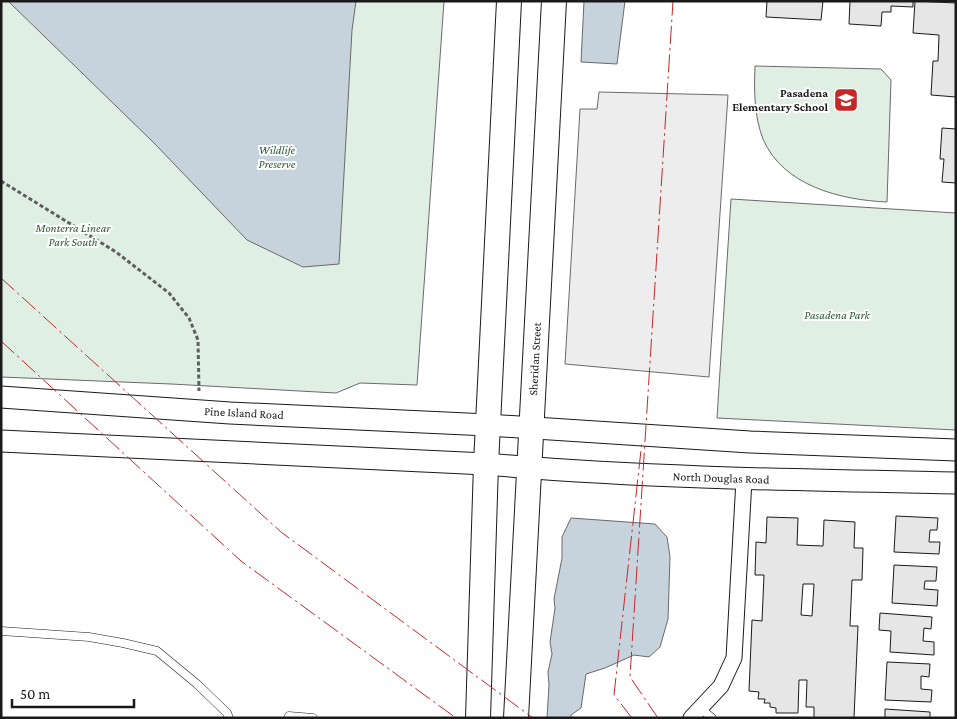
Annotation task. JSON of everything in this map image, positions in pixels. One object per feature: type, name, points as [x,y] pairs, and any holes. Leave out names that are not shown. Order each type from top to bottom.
[{"type":"main road","points":[[478,718],[486,464],[509,1]]},
{"type":"main road","name":"Sheridan Street","points":[[516,718],[554,1]]},
{"type":"main road","name":"Pine Island Road","points":[[1,397],[230,412],[488,424]]},
{"type":"main road","points":[[488,424],[750,442],[956,450]]},
{"type":"main road","points":[[1,441],[486,464]]},
{"type":"main road","name":"North Douglas Road","points":[[486,464],[744,480],[956,483]]},
{"type":"street","points":[[701,715],[721,686],[734,658],[744,480]]},
{"type":"lane","points":[[1,631],[89,637],[157,651],[197,684],[228,714],[229,718]]},
{"type":"lane","points":[[289,717],[313,718]]},
{"type":"path","points":[[1,181],[116,252],[169,293],[189,318],[198,340],[199,391]]},
{"type":"green space","name":"Wildlife Preserve","points":[[1,1],[444,1],[417,385],[360,383],[336,393],[1,377]]},
{"type":"green space","points":[[755,66],[881,69],[891,80],[887,202],[869,201],[833,194],[799,179],[784,168],[772,155],[760,130],[755,103]]},
{"type":"green space","name":"Pasadena Park","points":[[731,199],[956,213],[956,430],[717,418]]},
{"type":"shaded area","points":[[8,1],[356,1],[352,30],[339,264],[303,267],[247,240],[154,143]]},
{"type":"shaded area","points":[[584,1],[625,1],[617,64],[581,62]]},
{"type":"shaded area","points":[[599,92],[728,95],[709,377],[565,364],[580,109],[597,109]]},
{"type":"shaded area","points":[[571,518],[655,524],[667,537],[670,557],[668,619],[660,647],[649,657],[634,655],[586,674],[581,708],[571,715],[571,718],[547,718],[548,672],[552,654],[550,642],[555,608],[554,599],[562,558],[562,537]]},
{"type":"building","points":[[767,1],[823,1],[821,20],[766,17]]},
{"type":"building","points":[[850,1],[913,1],[913,7],[891,6],[891,12],[882,12],[881,26],[849,24]]},
{"type":"building","points":[[915,1],[956,3],[956,97],[931,95],[933,61],[938,61],[939,35],[913,33]]},
{"type":"building","points":[[942,128],[956,129],[956,183],[942,182],[944,159],[940,159]]},
{"type":"building","points":[[896,516],[938,518],[937,530],[930,530],[929,542],[940,542],[939,554],[894,552]]},
{"type":"building","points":[[767,517],[798,518],[797,545],[823,546],[824,520],[855,522],[854,548],[863,548],[862,580],[852,580],[850,626],[858,626],[854,718],[814,718],[814,707],[806,707],[807,680],[799,680],[798,713],[776,713],[776,708],[770,707],[770,703],[764,703],[765,699],[758,699],[759,692],[749,691],[752,620],[762,621],[764,575],[755,575],[756,542],[766,543]],"holes":[[[803,584],[814,584],[812,616],[801,615]]]},
{"type":"building","points":[[894,565],[937,567],[936,581],[925,581],[924,589],[938,590],[937,606],[892,603]]},
{"type":"building","points":[[880,613],[932,617],[931,629],[924,628],[923,641],[934,642],[934,655],[890,652],[891,631],[879,630]]},
{"type":"building","points":[[887,662],[930,664],[929,677],[921,676],[921,689],[932,690],[931,702],[885,700]]},
{"type":"building","points":[[885,709],[930,712],[930,718],[885,718]]},
{"type":"power","points":[[658,718],[630,677],[673,1]]},
{"type":"power","points":[[1,278],[281,532],[533,718]]},
{"type":"power","points":[[1,341],[241,561],[456,718]]},
{"type":"power","points":[[632,718],[614,695],[642,441]]},
{"type":"place","name":"Pasadena Elementary School","points":[[846,100]]},
{"type":"park label","name":"Monterra Linear Park South","points":[[73,235]]}]
